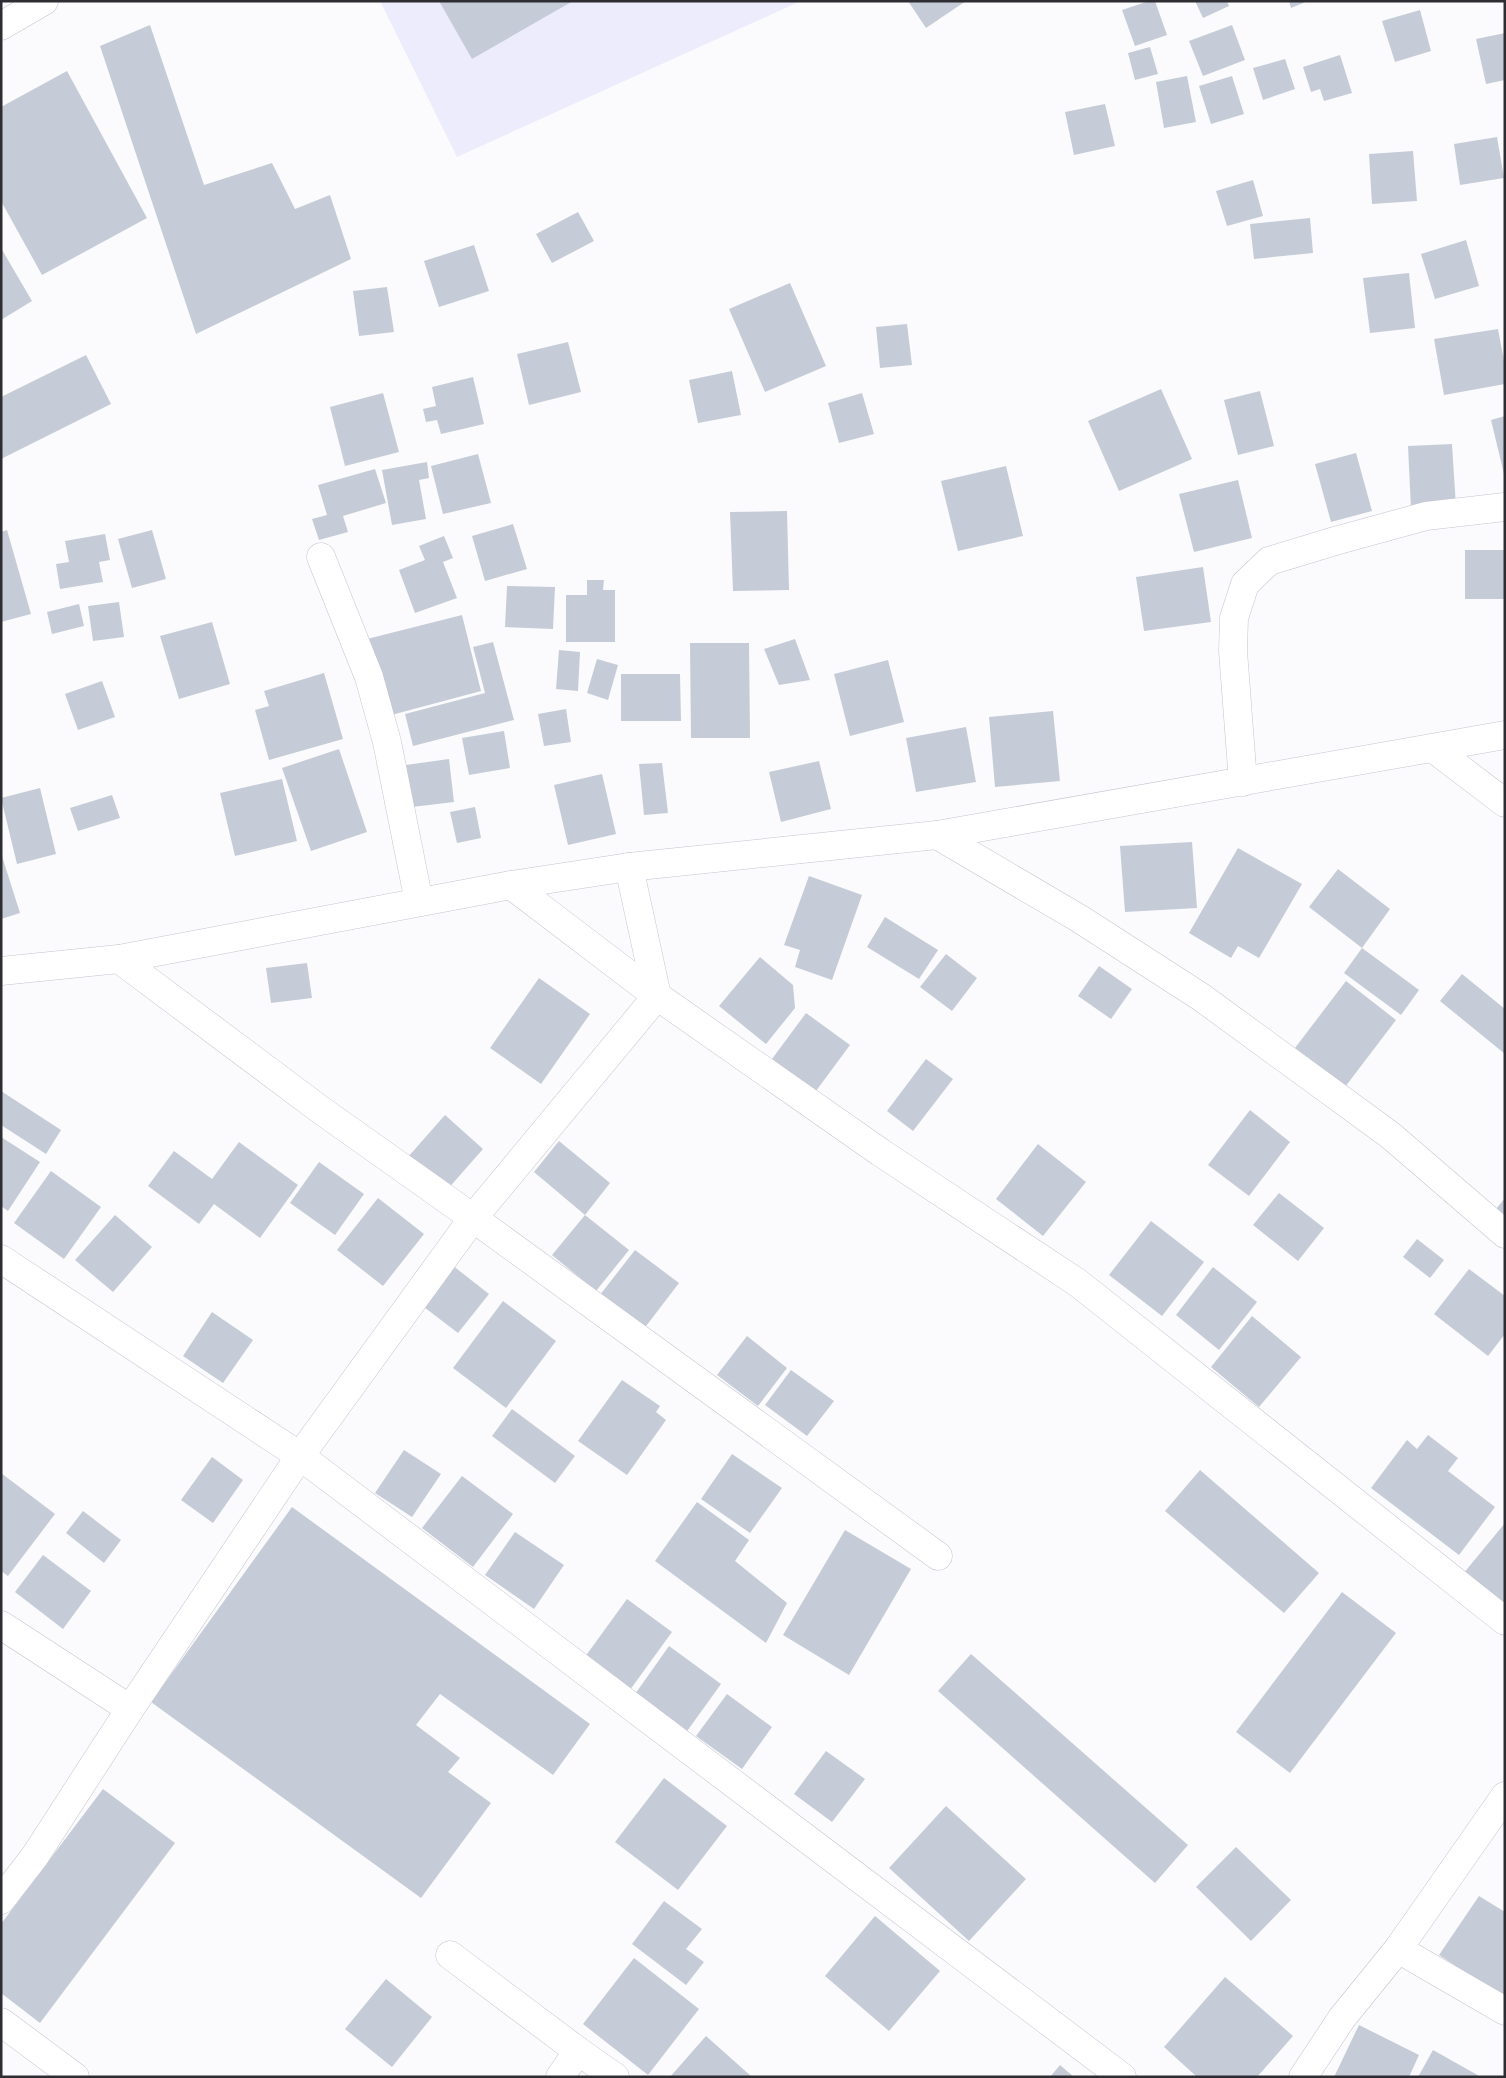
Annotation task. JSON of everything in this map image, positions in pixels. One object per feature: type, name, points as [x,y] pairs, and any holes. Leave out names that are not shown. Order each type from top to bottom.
[{"type":"street","points":[[1,26],[44,1]]},
{"type":"street","points":[[1243,782],[1233,652],[1234,618],[1245,584],[1269,561],[1335,541],[1426,516],[1505,507]]},
{"type":"street","points":[[321,556],[372,686],[388,742],[418,902]]},
{"type":"street","points":[[1,971],[119,959],[511,885],[629,867],[936,835],[1505,735]]},
{"type":"street","points":[[1434,749],[1505,803]]},
{"type":"street","points":[[936,835],[1080,919],[1200,997],[1390,1135],[1505,1234]]},
{"type":"street","points":[[629,867],[657,996]]},
{"type":"street","points":[[511,885],[657,996],[880,1152],[1078,1283],[1505,1621]]},
{"type":"street","points":[[119,959],[318,1108],[473,1218],[938,1556]]},
{"type":"street","points":[[1,1900],[35,1856],[130,1709],[300,1456],[473,1218],[657,996]]},
{"type":"street","points":[[1,1258],[300,1456],[1122,2077]]},
{"type":"street","points":[[1,1625],[130,1709]]},
{"type":"street","points":[[1304,2077],[1342,2018],[1398,1948],[1505,1796]]},
{"type":"street","points":[[1398,1948],[1505,2011]]},
{"type":"street","points":[[450,1955],[615,2077]]},
{"type":"street","points":[[1,2022],[75,2077]]},
{"type":"street","points":[[560,2077],[578,2051]]},
{"type":"shaded area","points":[[380,1],[801,1],[457,157]]},
{"type":"building","points":[[439,1],[573,1],[472,59]]},
{"type":"building","points":[[908,1],[966,1],[926,28]]},
{"type":"building","points":[[1149,1],[1155,1],[1167,35],[1135,46],[1122,10]]},
{"type":"building","points":[[1195,1],[1227,1],[1229,6],[1203,18]]},
{"type":"building","points":[[1289,1],[1308,1],[1291,8]]},
{"type":"building","points":[[1420,10],[1431,51],[1395,62],[1382,21]]},
{"type":"building","points":[[150,25],[204,185],[272,163],[295,209],[330,195],[351,259],[196,334],[100,46]]},
{"type":"building","points":[[1232,25],[1245,60],[1203,76],[1189,41]]},
{"type":"building","points":[[1505,33],[1505,80],[1486,84],[1476,39]]},
{"type":"building","points":[[1150,47],[1158,74],[1135,80],[1128,53]]},
{"type":"building","points":[[1340,55],[1352,93],[1324,101],[1320,89],[1311,92],[1303,67]]},
{"type":"building","points":[[1285,59],[1295,89],[1263,100],[1253,68]]},
{"type":"building","points":[[67,71],[147,218],[42,275],[1,201],[1,107]]},
{"type":"building","points":[[1187,76],[1196,122],[1164,128],[1156,82]]},
{"type":"building","points":[[1232,76],[1244,114],[1211,124],[1199,86]]},
{"type":"building","points":[[1105,104],[1115,146],[1074,155],[1065,112]]},
{"type":"building","points":[[1497,137],[1504,178],[1460,185],[1454,144]]},
{"type":"building","points":[[1413,151],[1417,201],[1372,204],[1369,154]]},
{"type":"building","points":[[1253,180],[1263,216],[1227,226],[1216,191]]},
{"type":"building","points":[[578,212],[594,241],[552,263],[536,234]]},
{"type":"building","points":[[1310,218],[1313,253],[1254,259],[1250,224]]},
{"type":"building","points":[[1466,240],[1479,286],[1435,299],[1421,254]]},
{"type":"building","points":[[474,245],[489,291],[439,307],[424,261]]},
{"type":"building","points":[[1,248],[32,301],[1,320]]},
{"type":"building","points":[[1409,273],[1415,328],[1370,333],[1363,278]]},
{"type":"building","points":[[790,283],[826,366],[765,392],[729,309]]},
{"type":"building","points":[[387,287],[394,332],[359,336],[353,291]]},
{"type":"building","points":[[907,324],[912,365],[880,368],[876,327]]},
{"type":"building","points":[[1498,329],[1505,366],[1505,384],[1444,395],[1434,339]]},
{"type":"building","points":[[568,342],[581,392],[529,405],[517,354]]},
{"type":"building","points":[[86,355],[111,404],[1,459],[1,397]]},
{"type":"building","points":[[732,371],[741,415],[698,423],[689,380]]},
{"type":"building","points":[[473,377],[484,424],[441,434],[437,420],[426,422],[423,409],[436,406],[432,387]]},
{"type":"building","points":[[1161,389],[1192,459],[1119,491],[1088,421]]},
{"type":"building","points":[[1260,391],[1274,446],[1238,455],[1224,400]]},
{"type":"building","points":[[383,393],[399,452],[345,466],[330,407]]},
{"type":"building","points":[[862,393],[874,434],[839,443],[828,403]]},
{"type":"building","points":[[1505,416],[1505,474],[1504,474],[1491,420]]},
{"type":"building","points":[[1452,444],[1456,507],[1411,509],[1408,446]]},
{"type":"building","points":[[1356,453],[1372,511],[1331,522],[1315,464]]},
{"type":"building","points":[[478,454],[491,503],[443,514],[431,466]]},
{"type":"building","points":[[427,462],[429,478],[419,480],[426,519],[392,525],[382,470]]},
{"type":"building","points":[[1006,466],[1023,536],[958,551],[941,481]]},
{"type":"building","points":[[375,469],[386,503],[343,516],[348,532],[319,540],[312,519],[327,515],[318,485]]},
{"type":"building","points":[[1238,480],[1252,538],[1194,552],[1179,494]]},
{"type":"building","points":[[787,511],[789,590],[733,591],[730,512]]},
{"type":"building","points":[[513,524],[527,569],[485,581],[472,536]]},
{"type":"building","points":[[7,530],[31,614],[1,622],[1,532]]},
{"type":"building","points":[[152,530],[166,579],[132,588],[118,539]]},
{"type":"building","points":[[105,534],[110,560],[99,562],[103,582],[60,589],[56,564],[69,562],[65,541]]},
{"type":"building","points":[[444,536],[453,558],[443,562],[457,598],[415,613],[399,570],[425,560],[419,546]]},
{"type":"building","points":[[1465,550],[1505,550],[1505,599],[1465,599]]},
{"type":"building","points":[[1203,567],[1211,622],[1144,631],[1136,577]]},
{"type":"building","points":[[587,580],[604,580],[603,590],[615,590],[615,642],[566,642],[566,595],[587,595]]},
{"type":"building","points":[[507,586],[555,587],[553,629],[505,627]]},
{"type":"building","points":[[119,602],[124,637],[93,641],[88,606]]},
{"type":"building","points":[[79,604],[84,626],[52,634],[47,612]]},
{"type":"building","points":[[462,615],[481,691],[384,717],[363,640]]},
{"type":"building","points":[[212,622],[230,684],[179,699],[160,636]]},
{"type":"building","points":[[795,639],[810,680],[779,685],[764,649]]},
{"type":"building","points":[[493,642],[514,720],[413,746],[405,714],[485,693],[473,647]]},
{"type":"building","points":[[690,643],[749,643],[750,738],[691,738]]},
{"type":"building","points":[[559,650],[580,652],[578,691],[556,689]]},
{"type":"building","points":[[597,659],[618,665],[608,700],[587,693]]},
{"type":"building","points":[[888,660],[904,722],[850,736],[834,674]]},
{"type":"building","points":[[324,673],[343,739],[269,760],[255,710],[269,706],[264,691]]},
{"type":"building","points":[[621,674],[680,674],[681,721],[621,721]]},
{"type":"building","points":[[102,681],[115,717],[78,730],[65,694]]},
{"type":"building","points":[[566,709],[571,742],[544,746],[538,714]]},
{"type":"building","points":[[1053,711],[1060,781],[995,787],[989,717]]},
{"type":"building","points":[[966,727],[976,782],[916,792],[906,738]]},
{"type":"building","points":[[504,731],[510,768],[469,775],[462,738]]},
{"type":"building","points":[[339,749],[367,832],[311,851],[282,768]]},
{"type":"building","points":[[449,759],[454,802],[412,807],[406,765]]},
{"type":"building","points":[[819,761],[831,809],[781,822],[769,772]]},
{"type":"building","points":[[662,763],[668,813],[644,815],[639,764]]},
{"type":"building","points":[[602,774],[616,834],[568,845],[554,785]]},
{"type":"building","points":[[282,779],[297,841],[235,856],[220,793]]},
{"type":"building","points":[[40,788],[56,854],[17,864],[1,798]]},
{"type":"building","points":[[112,795],[120,818],[78,831],[70,808]]},
{"type":"building","points":[[475,807],[481,838],[457,843],[450,812]]},
{"type":"building","points":[[1192,842],[1197,908],[1125,912],[1120,846]]},
{"type":"building","points":[[1238,848],[1302,884],[1259,958],[1238,946],[1231,958],[1189,933]]},
{"type":"building","points":[[1,853],[20,913],[1,919]]},
{"type":"building","points":[[1338,869],[1390,909],[1362,948],[1309,907]]},
{"type":"building","points":[[809,876],[862,895],[832,980],[795,967],[800,950],[784,945]]},
{"type":"building","points":[[885,917],[938,950],[919,979],[867,947]]},
{"type":"building","points":[[1362,948],[1419,990],[1401,1015],[1344,973]]},
{"type":"building","points":[[946,954],[977,978],[952,1011],[920,987]]},
{"type":"building","points":[[760,957],[793,985],[795,1008],[766,1044],[719,1006]]},
{"type":"building","points":[[307,963],[312,998],[271,1003],[266,968]]},
{"type":"building","points":[[1099,966],[1132,989],[1111,1019],[1078,996]]},
{"type":"building","points":[[1462,974],[1505,1009],[1505,1054],[1440,1001]]},
{"type":"building","points":[[539,978],[590,1014],[541,1084],[490,1048]]},
{"type":"building","points":[[1346,981],[1396,1020],[1345,1087],[1295,1048]]},
{"type":"building","points":[[806,1013],[850,1045],[816,1091],[772,1059]]},
{"type":"building","points":[[926,1059],[953,1079],[913,1131],[887,1111]]},
{"type":"building","points":[[1,1091],[61,1130],[46,1154],[1,1125]]},
{"type":"building","points":[[1250,1110],[1290,1142],[1249,1196],[1208,1165]]},
{"type":"building","points":[[445,1115],[483,1149],[446,1191],[408,1157]]},
{"type":"building","points":[[1,1137],[40,1162],[8,1211],[1,1206]]},
{"type":"building","points":[[559,1141],[610,1183],[585,1215],[534,1172]]},
{"type":"building","points":[[239,1142],[298,1185],[260,1238],[214,1204],[199,1224],[148,1186],[174,1151],[212,1179]]},
{"type":"building","points":[[1038,1144],[1086,1182],[1043,1236],[996,1199]]},
{"type":"building","points":[[319,1162],[364,1194],[335,1235],[290,1203]]},
{"type":"building","points":[[51,1171],[101,1207],[64,1259],[14,1223]]},
{"type":"building","points":[[1279,1193],[1324,1228],[1298,1261],[1253,1225]]},
{"type":"building","points":[[378,1198],[424,1234],[383,1286],[337,1250]]},
{"type":"building","points":[[1505,1198],[1505,1216],[1496,1209]]},
{"type":"building","points":[[115,1215],[152,1247],[113,1292],[75,1260]]},
{"type":"building","points":[[585,1215],[629,1250],[596,1291],[552,1255]]},
{"type":"building","points":[[1151,1221],[1204,1262],[1162,1316],[1109,1275]]},
{"type":"building","points":[[1417,1239],[1444,1260],[1430,1278],[1403,1257]]},
{"type":"building","points":[[635,1250],[679,1283],[640,1334],[596,1300]]},
{"type":"building","points":[[452,1265],[489,1294],[458,1333],[420,1304]]},
{"type":"building","points":[[1213,1267],[1257,1302],[1219,1350],[1176,1315]]},
{"type":"building","points":[[1469,1269],[1505,1296],[1505,1334],[1488,1356],[1434,1314]]},
{"type":"building","points":[[503,1301],[556,1341],[506,1408],[453,1368]]},
{"type":"building","points":[[212,1312],[253,1340],[223,1383],[183,1356]]},
{"type":"building","points":[[1252,1316],[1301,1357],[1259,1407],[1211,1367]]},
{"type":"building","points":[[747,1336],[787,1368],[758,1406],[717,1375]]},
{"type":"building","points":[[791,1370],[834,1401],[807,1436],[765,1405]]},
{"type":"building","points":[[622,1380],[660,1406],[656,1412],[666,1420],[627,1475],[578,1441]]},
{"type":"building","points":[[512,1409],[575,1456],[555,1483],[492,1436]]},
{"type":"building","points":[[1428,1435],[1458,1458],[1448,1471],[1495,1507],[1459,1555],[1371,1488],[1407,1440],[1417,1449]]},
{"type":"building","points":[[404,1450],[441,1474],[412,1517],[375,1493]]},
{"type":"building","points":[[732,1454],[782,1488],[750,1533],[701,1499]]},
{"type":"building","points":[[212,1457],[243,1480],[213,1523],[181,1500]]},
{"type":"building","points":[[1200,1470],[1319,1573],[1284,1613],[1165,1511]]},
{"type":"building","points":[[1,1473],[55,1514],[8,1576],[1,1571]]},
{"type":"building","points":[[462,1476],[513,1514],[473,1567],[422,1528]]},
{"type":"building","points":[[697,1502],[749,1540],[735,1561],[787,1603],[766,1643],[655,1561]]},
{"type":"building","points":[[292,1507],[590,1724],[553,1775],[440,1694],[416,1725],[460,1758],[448,1772],[491,1803],[421,1898],[151,1702]]},
{"type":"building","points":[[83,1511],[121,1540],[104,1563],[66,1533]]},
{"type":"building","points":[[1505,1523],[1505,1608],[1463,1574]]},
{"type":"building","points":[[845,1530],[911,1569],[849,1675],[783,1635]]},
{"type":"building","points":[[515,1532],[564,1565],[534,1609],[485,1575]]},
{"type":"building","points":[[43,1555],[91,1591],[63,1629],[15,1592]]},
{"type":"building","points":[[1342,1592],[1396,1633],[1290,1773],[1236,1732]]},
{"type":"building","points":[[627,1599],[672,1632],[627,1694],[582,1661]]},
{"type":"building","points":[[669,1646],[721,1684],[685,1734],[633,1697]]},
{"type":"building","points":[[971,1654],[1188,1845],[1155,1883],[938,1691]]},
{"type":"building","points":[[727,1694],[772,1727],[742,1769],[696,1736]]},
{"type":"building","points":[[826,1751],[865,1779],[832,1822],[794,1794]]},
{"type":"building","points":[[664,1778],[727,1826],[678,1890],[615,1842]]},
{"type":"building","points":[[103,1789],[175,1843],[40,2023],[1,1993],[1,1924]]},
{"type":"building","points":[[946,1806],[1026,1879],[969,1941],[889,1868]]},
{"type":"building","points":[[1236,1847],[1291,1900],[1251,1941],[1196,1887]]},
{"type":"building","points":[[1479,1896],[1505,1912],[1505,1992],[1502,1996],[1439,1955]]},
{"type":"building","points":[[664,1901],[702,1929],[686,1949],[704,1962],[686,1985],[632,1944]]},
{"type":"building","points":[[875,1916],[940,1971],[889,2031],[825,1976]]},
{"type":"building","points":[[634,1958],[699,2009],[648,2075],[583,2024]]},
{"type":"building","points":[[1225,1977],[1293,2036],[1257,2077],[1197,2077],[1164,2047]]},
{"type":"building","points":[[386,1979],[432,2017],[392,2067],[345,2029]]},
{"type":"building","points":[[1359,2025],[1419,2055],[1409,2077],[1334,2077]]},
{"type":"building","points":[[706,2036],[752,2077],[670,2077]]},
{"type":"building","points":[[1433,2050],[1481,2077],[1418,2077]]},
{"type":"building","points":[[1060,2065],[1074,2077],[1050,2077]]}]
